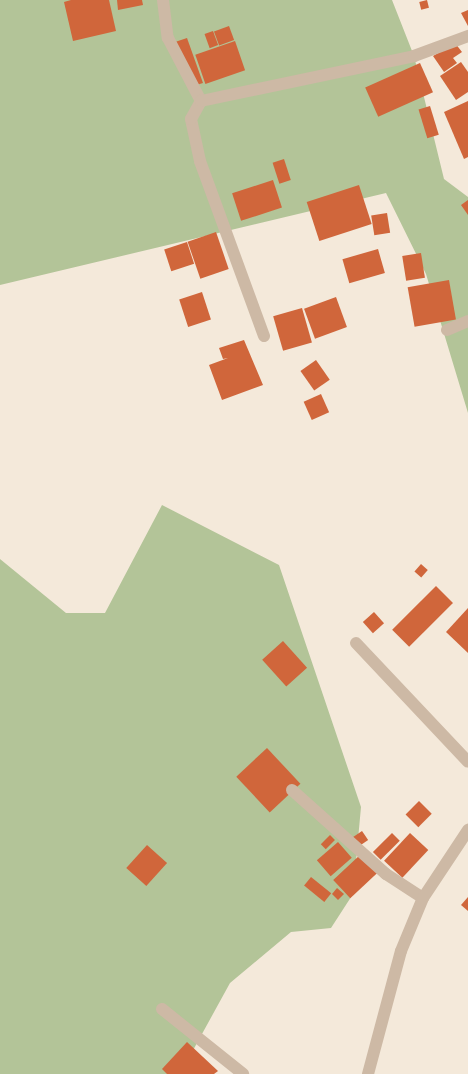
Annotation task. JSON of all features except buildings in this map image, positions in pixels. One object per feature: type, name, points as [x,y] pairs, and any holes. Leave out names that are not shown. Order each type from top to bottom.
[{"type":"street","points":[[163,0],[168,38],[201,101]]},
{"type":"street","points":[[264,336],[200,160],[191,119],[201,101],[414,56],[468,36]]},
{"type":"street","points":[[447,330],[468,321]]},
{"type":"street","points":[[356,643],[468,762]]},
{"type":"street","points":[[292,790],[386,874],[422,898]]},
{"type":"street","points":[[368,1074],[401,951],[422,898],[468,830]]},
{"type":"street","points":[[162,1009],[243,1074]]},
{"type":"green space","points":[[0,0],[392,0],[414,56],[444,179],[468,197],[468,413],[426,274],[386,193],[0,285]]},
{"type":"green space","points":[[162,505],[279,565],[361,807],[353,894],[331,928],[291,932],[230,983],[180,1074],[0,1074],[0,559],[66,613],[105,613]]}]
